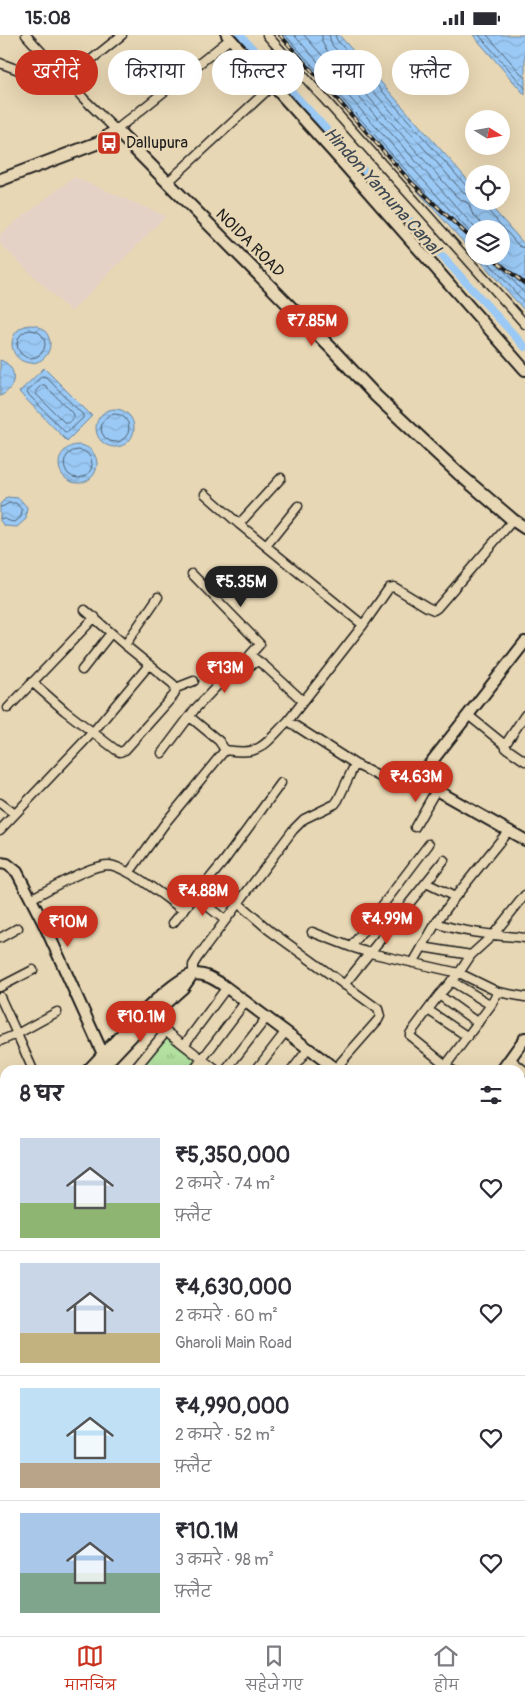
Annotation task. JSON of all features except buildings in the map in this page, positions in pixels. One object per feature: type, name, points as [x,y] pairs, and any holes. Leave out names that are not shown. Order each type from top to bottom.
[{"type":"main road","points":[[0,173],[111,133]]},
{"type":"main road","points":[[0,180],[100,142],[111,133]]},
{"type":"main road","name":"NOIDA ROAD","points":[[111,133],[168,182],[376,395],[458,473],[525,528]]},
{"type":"street","points":[[26,35],[39,50]]},
{"type":"street","points":[[98,54],[122,35]]},
{"type":"street","points":[[267,35],[525,324]]},
{"type":"street","points":[[79,95],[111,133],[228,37],[240,50]]},
{"type":"street","points":[[0,63],[15,69]]},
{"type":"street","points":[[168,182],[262,95]]},
{"type":"street","points":[[280,95],[341,160],[525,369]]},
{"type":"street","points":[[239,525],[280,478]]},
{"type":"street","points":[[205,493],[239,525],[363,625]]},
{"type":"street","points":[[266,546],[298,506]]},
{"type":"street","points":[[225,751],[254,750],[288,721],[391,587],[434,610],[513,520]]},
{"type":"street","points":[[192,574],[260,644],[250,655],[303,701]]},
{"type":"street","points":[[125,645],[158,597]]},
{"type":"street","points":[[85,610],[176,688]]},
{"type":"street","points":[[8,708],[95,617]]},
{"type":"street","points":[[82,670],[111,633]]},
{"type":"street","points":[[422,777],[425,770],[525,642]]},
{"type":"street","points":[[162,753],[195,709],[218,685],[258,661]]},
{"type":"street","points":[[0,830],[93,732],[149,665]]},
{"type":"street","points":[[176,688],[194,681]]},
{"type":"street","points":[[32,682],[120,752],[124,750],[174,695],[176,688]]},
{"type":"street","points":[[468,715],[505,745],[506,748],[525,761]]},
{"type":"street","points":[[505,745],[525,715]]},
{"type":"street","points":[[190,717],[219,741],[225,751]]},
{"type":"street","points":[[288,721],[355,764],[385,779],[422,777],[436,790],[525,840]]},
{"type":"street","points":[[129,873],[166,822],[225,751]]},
{"type":"street","points":[[0,863],[7,864],[17,872],[45,927],[104,1062],[146,1015],[184,988],[193,974],[193,965],[298,824],[338,800],[355,764]]},
{"type":"street","points":[[173,923],[196,897],[281,783]]},
{"type":"street","points":[[415,827],[436,790]]},
{"type":"street","points":[[0,803],[15,814]]},
{"type":"street","points":[[413,963],[436,923],[454,897],[509,830]]},
{"type":"street","points":[[350,947],[429,843]]},
{"type":"street","points":[[344,985],[444,860]]},
{"type":"street","points":[[30,899],[94,867],[114,866],[129,873],[184,911]]},
{"type":"street","points":[[426,883],[454,897]]},
{"type":"street","points":[[445,1065],[410,1037],[410,1034],[438,995],[459,973],[471,955],[493,935],[525,895]]},
{"type":"street","points":[[196,897],[225,920]]},
{"type":"street","points":[[238,903],[269,930],[378,1009],[380,1016],[340,1065]]},
{"type":"street","points":[[436,923],[456,929],[525,938]]},
{"type":"street","points":[[0,938],[18,928]]},
{"type":"street","points":[[312,932],[370,953],[459,973],[498,991],[525,997]]},
{"type":"street","points":[[422,947],[471,955]]},
{"type":"street","points":[[0,987],[33,970]]},
{"type":"street","points":[[193,974],[211,977],[227,987],[330,1065]]},
{"type":"street","points":[[451,981],[491,1005]]},
{"type":"street","points":[[184,1045],[227,987]]},
{"type":"street","points":[[451,1065],[491,1005],[498,991]]},
{"type":"street","points":[[438,995],[478,1023]]},
{"type":"street","points":[[0,997],[31,1065]]},
{"type":"street","points":[[198,1065],[246,1001]]},
{"type":"street","points":[[428,1010],[468,1037]]},
{"type":"street","points":[[0,1041],[57,1012]]},
{"type":"street","points":[[146,1015],[210,1065]]},
{"type":"street","points":[[230,1065],[266,1017]]},
{"type":"street","points":[[138,1065],[166,1031]]},
{"type":"street","points":[[260,1065],[286,1031]]},
{"type":"street","points":[[506,1065],[525,1038]]},
{"type":"street","points":[[296,1065],[309,1048]]},
{"type":"street","points":[[510,1059],[518,1065]]},
{"type":"shaded area","points":[[74,177],[166,216],[71,312],[0,244],[0,234]]},
{"type":"green space","points":[[164,1036],[195,1060],[191,1065],[141,1065]]},
{"type":"water","points":[[278,35],[339,35],[352,50],[314,50],[314,75],[304,64],[304,50],[291,50]]},
{"type":"water","points":[[473,35],[525,35],[525,95]]},
{"type":"water","points":[[382,83],[465,177],[465,210],[494,210],[503,220],[465,220],[465,244],[332,95],[382,95]]},
{"type":"water","points":[[510,228],[525,245],[525,311],[484,265],[510,265]]},
{"type":"water","points":[[31,325],[44,331],[50,344],[44,357],[31,363],[18,357],[12,344],[18,331]]},
{"type":"water","points":[[0,360],[10,367],[13,372],[13,378],[10,388],[0,396]]},
{"type":"water","points":[[44,368],[92,416],[67,441],[19,392]]},
{"type":"water","points":[[115,409],[128,415],[134,428],[128,441],[115,447],[102,441],[96,428],[102,415]]},
{"type":"water","points":[[78,445],[91,451],[97,464],[91,477],[78,483],[65,477],[59,464],[65,451]]},
{"type":"water","points":[[7,497],[19,498],[27,507],[26,519],[17,527],[5,526],[0,521],[0,504]]},
{"type":"waterway","name":"Hindon Yamuna Canal","points":[[240,35],[525,347]]},
{"type":"railway","points":[[280,35],[411,182],[465,233]]},
{"type":"railway","points":[[501,265],[525,284]]},
{"type":"place","name":"Dallupura","points":[[109,143]]}]
